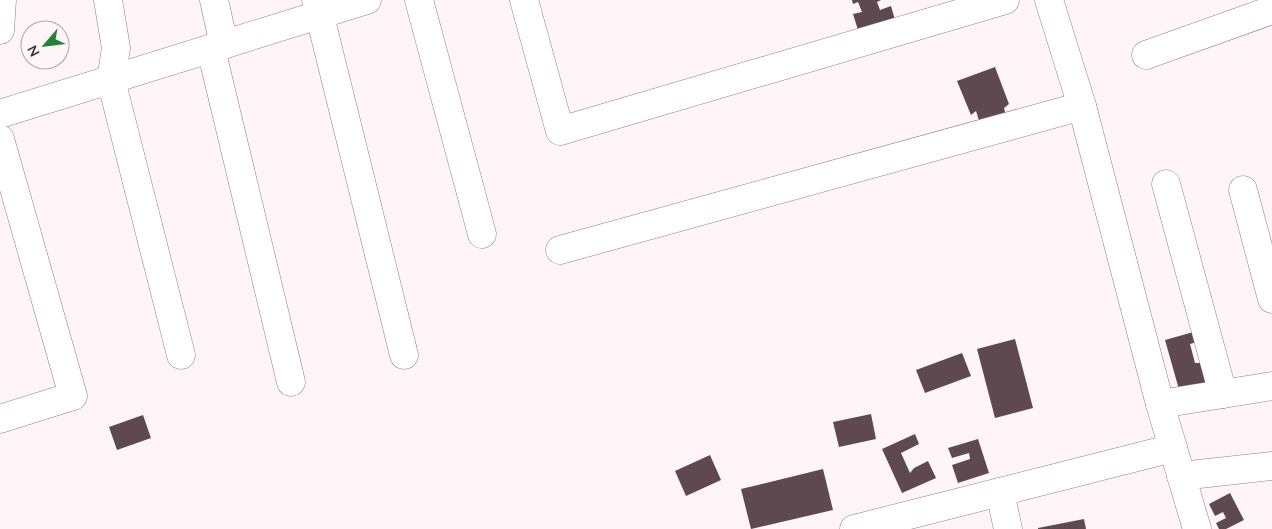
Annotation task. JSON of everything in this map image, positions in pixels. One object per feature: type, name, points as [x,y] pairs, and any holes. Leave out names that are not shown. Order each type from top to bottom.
[{"type":"street","points":[[0,30],[2,0]]},
{"type":"street","points":[[108,0],[116,48],[111,80],[181,355]]},
{"type":"street","points":[[214,0],[218,47],[291,382]]},
{"type":"street","points":[[0,114],[218,47],[318,7],[367,0]]},
{"type":"street","points":[[419,0],[482,234]]},
{"type":"street","points":[[524,0],[560,131],[1005,0]]},
{"type":"street","points":[[1049,0],[1082,106],[1160,404],[1197,529]]},
{"type":"street","points":[[318,7],[404,356]]},
{"type":"street","points":[[1146,55],[1272,10]]},
{"type":"street","points":[[560,250],[1082,106]]},
{"type":"street","points":[[0,139],[72,396],[0,419]]},
{"type":"street","points":[[1166,184],[1223,394]]},
{"type":"street","points":[[1243,190],[1272,299]]},
{"type":"street","points":[[1160,404],[1272,386]]},
{"type":"street","points":[[854,529],[1173,448]]},
{"type":"street","points":[[1182,476],[1272,466]]},
{"type":"street","points":[[1000,492],[1008,529]]},
{"type":"building","points":[[852,0],[881,0],[877,2],[880,10],[891,6],[895,20],[858,30],[853,14],[862,12],[858,2],[853,4]]},
{"type":"building","points":[[995,67],[1009,104],[1004,108],[1007,119],[981,127],[976,111],[971,115],[957,81]]},
{"type":"building","points":[[1204,329],[1207,339],[1190,344],[1195,363],[1208,363],[1214,384],[1180,393],[1165,340]]},
{"type":"building","points":[[1015,339],[1033,408],[995,418],[977,349]]},
{"type":"building","points":[[962,353],[971,376],[925,393],[916,370]]},
{"type":"building","points":[[871,414],[876,439],[839,447],[833,422]]},
{"type":"building","points":[[143,415],[151,438],[117,450],[109,427]]},
{"type":"building","points":[[915,434],[919,444],[901,453],[910,473],[914,468],[928,461],[936,478],[902,493],[882,449]]},
{"type":"building","points":[[978,439],[989,473],[958,483],[952,465],[970,459],[969,453],[952,458],[948,448]]},
{"type":"building","points":[[710,455],[721,480],[686,496],[675,471]]},
{"type":"building","points":[[823,469],[833,510],[751,529],[741,489]]},
{"type":"building","points":[[1230,493],[1244,520],[1226,529],[1219,529],[1216,523],[1226,518],[1223,512],[1215,516],[1209,504]]},
{"type":"building","points":[[1084,519],[1086,529],[1038,529],[1038,528]]}]
